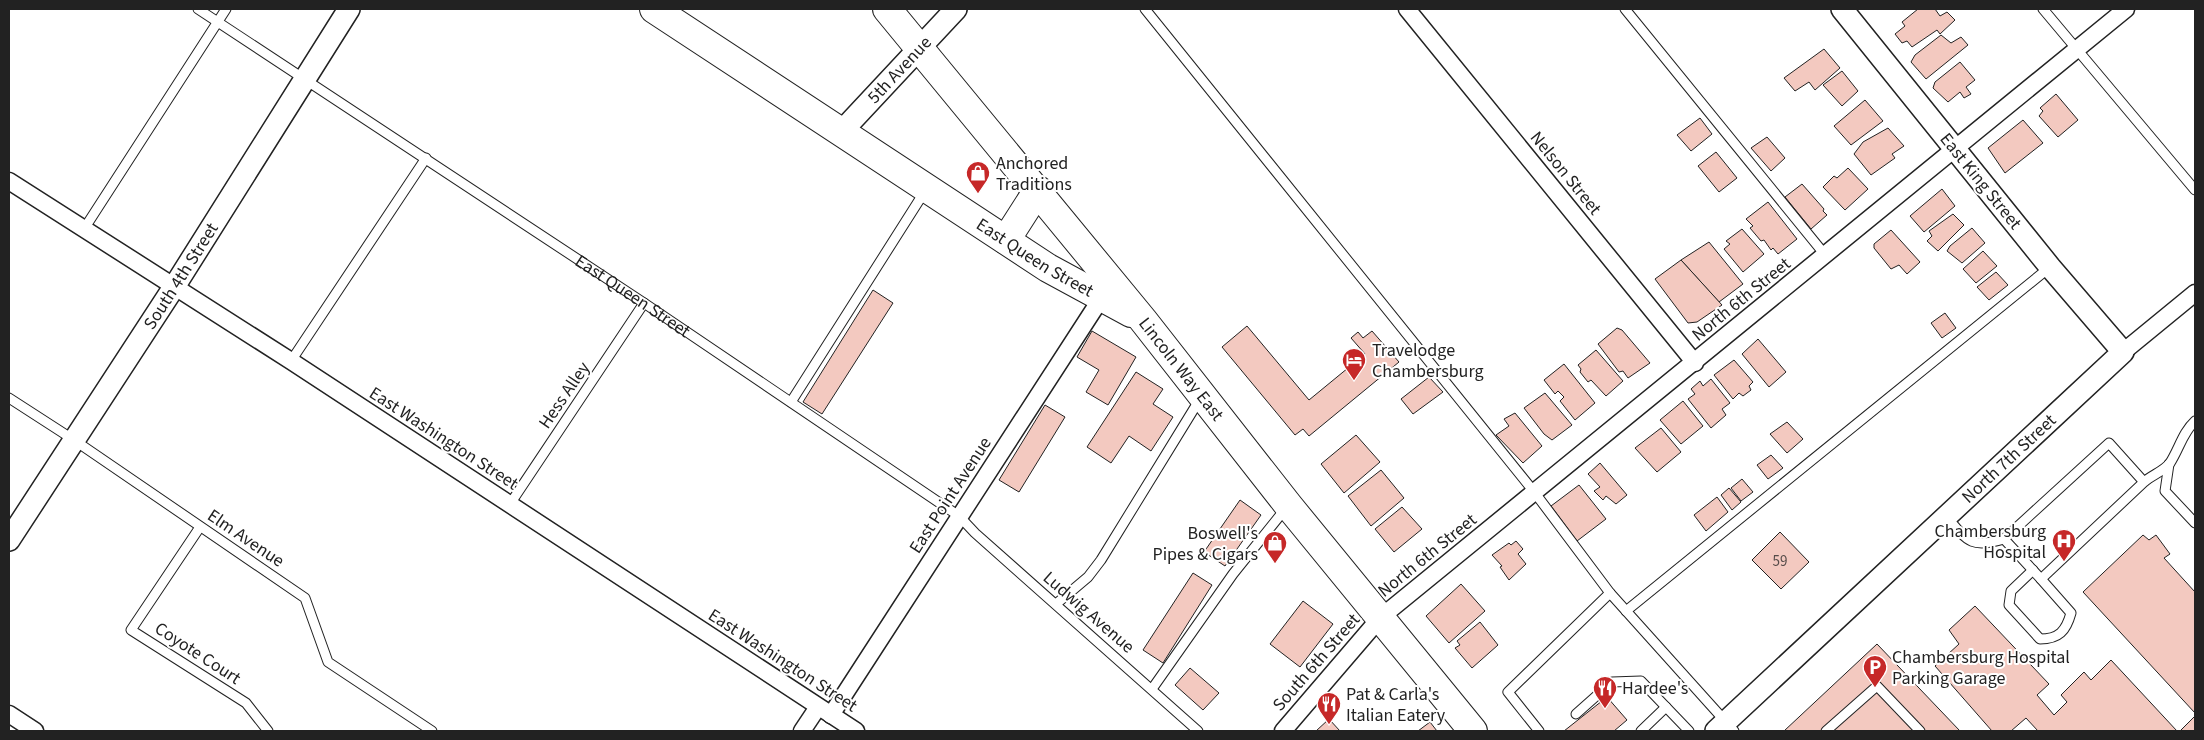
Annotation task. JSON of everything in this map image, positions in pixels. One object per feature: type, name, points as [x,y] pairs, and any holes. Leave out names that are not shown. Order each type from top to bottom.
[{"type":"highway","name":"East Queen Street","points":[[654,9],[1048,268],[1143,320]]},
{"type":"highway","name":"Lincoln Way East","points":[[887,9],[1038,190],[1288,505],[1473,731]]},
{"type":"highway","points":[[1006,240],[1038,190]]},
{"type":"street","name":"South 4th Street","points":[[9,540],[174,287],[349,9]]},
{"type":"street","name":"5th Avenue","points":[[842,131],[956,9]]},
{"type":"street","name":"Nelson Street","points":[[1407,9],[1695,363]]},
{"type":"street","name":"East King Street","points":[[1842,9],[2050,267],[2123,352]]},
{"type":"street","name":"North 6th Street","points":[[1380,618],[1695,363],[2126,9]]},
{"type":"street","name":"East Washington Street","points":[[9,181],[291,361],[856,731]]},
{"type":"street","name":"North 7th Street","points":[[1725,728],[1946,516],[2123,352],[2195,292]]},
{"type":"street","name":"East Point Avenue","points":[[802,731],[824,711],[960,516],[1102,297]]},
{"type":"street","name":"South 6th Street","points":[[1282,731],[1380,618]]},
{"type":"street","points":[[9,714],[36,731]]},
{"type":"lane","name":"East Queen Street","points":[[198,9],[644,303],[960,516]]},
{"type":"lane","points":[[84,230],[226,9]]},
{"type":"lane","points":[[1145,9],[1535,493],[1610,593],[1725,728]]},
{"type":"lane","points":[[1626,9],[1826,256]]},
{"type":"lane","points":[[2043,9],[2195,190]]},
{"type":"lane","points":[[291,361],[426,158]]},
{"type":"lane","points":[[791,402],[926,188]]},
{"type":"lane","points":[[1626,611],[2050,267]]},
{"type":"lane","name":"Hess Alley","points":[[510,504],[644,303]]},
{"type":"lane","points":[[1056,604],[1088,578],[1101,560],[1202,395]]},
{"type":"lane","name":"Elm Avenue","points":[[9,398],[74,440],[305,598],[328,662],[432,731]]},
{"type":"lane","points":[[2195,421],[2189,426],[2169,464],[2165,491],[2195,522]]},
{"type":"lane","points":[[1946,516],[1966,540],[1985,544],[2004,539],[2109,443],[2144,482]]},
{"type":"lane","points":[[2041,579],[2144,482],[2169,464]]},
{"type":"lane","points":[[1152,689],[1233,574],[1288,505]]},
{"type":"lane","name":"Ludwig Avenue","points":[[960,516],[974,534],[1056,604],[1198,731]]},
{"type":"lane","name":"Coyote Court","points":[[200,527],[131,630],[246,703],[268,731]]},
{"type":"lane","points":[[2004,539],[2033,570],[2070,613],[2067,626],[2053,639],[2040,639],[2009,605],[2011,591],[2033,570]]},
{"type":"lane","points":[[1539,731],[1508,692],[1610,593]]},
{"type":"lane","points":[[1576,714],[1612,682],[1641,681],[1689,731]]},
{"type":"lane","points":[[1826,731],[1877,686],[1920,731]]},
{"type":"lane","points":[[1641,731],[1666,708]]},
{"type":"building","points":[[1918,9],[1935,9],[1940,16],[1947,12],[1955,20],[1940,34],[1937,30],[1912,47],[1907,41],[1902,43],[1895,34],[1905,26],[1902,22]]},
{"type":"building","points":[[1941,35],[1951,43],[1961,37],[1968,45],[1926,79],[1911,62],[1915,55]]},
{"type":"building","points":[[1824,49],[1840,68],[1815,90],[1809,82],[1795,91],[1784,78]]},
{"type":"building","points":[[1960,62],[1975,80],[1966,87],[1971,94],[1964,98],[1960,92],[1948,102],[1933,88],[1935,82]]},
{"type":"building","points":[[1842,71],[1858,91],[1842,106],[1823,85]]},
{"type":"building","points":[[2056,94],[2078,120],[2058,137],[2039,116],[2043,111],[2040,108]]},
{"type":"building","points":[[1865,100],[1883,121],[1851,145],[1834,126]]},
{"type":"building","points":[[1700,118],[1712,134],[1691,151],[1677,135]]},
{"type":"building","points":[[2023,120],[2043,143],[2005,173],[1988,148]]},
{"type":"building","points":[[1888,128],[1904,146],[1892,154],[1895,158],[1871,175],[1854,154],[1863,142]]},
{"type":"building","points":[[1767,137],[1785,158],[1771,171],[1751,148]]},
{"type":"building","points":[[1716,152],[1737,178],[1719,192],[1698,166]]},
{"type":"building","points":[[1848,168],[1868,189],[1845,210],[1823,187],[1834,176],[1837,178]]},
{"type":"building","points":[[1802,184],[1827,215],[1811,229],[1785,197]]},
{"type":"building","points":[[1942,189],[1955,206],[1924,232],[1910,216]]},
{"type":"building","points":[[1768,202],[1797,239],[1778,254],[1773,248],[1771,250],[1764,240],[1761,241],[1750,228],[1753,226],[1746,219]]},
{"type":"building","points":[[1953,214],[1964,225],[1938,251],[1927,241],[1932,236],[1929,231]]},
{"type":"building","points":[[1972,228],[1985,243],[1962,263],[1947,251],[1950,246]]},
{"type":"building","points":[[1742,229],[1764,254],[1743,272],[1724,249],[1730,244],[1726,241]]},
{"type":"building","points":[[1891,230],[1920,262],[1907,274],[1899,265],[1891,269],[1874,248],[1874,244]]},
{"type":"building","points":[[1709,242],[1743,284],[1719,302],[1681,260]]},
{"type":"building","points":[[1983,251],[1997,266],[1976,283],[1963,269]]},
{"type":"building","points":[[1681,260],[1722,305],[1697,322],[1688,323],[1655,279]]},
{"type":"building","points":[[1996,272],[2008,285],[1989,300],[1977,287]]},
{"type":"building","points":[[873,290],[893,303],[822,414],[803,402]]},
{"type":"building","points":[[1945,313],[1956,328],[1942,338],[1931,323]]},
{"type":"building","name":"Travelodge Chambersburg","points":[[1247,326],[1309,400],[1365,354],[1351,338],[1358,332],[1363,338],[1372,331],[1399,362],[1309,436],[1303,429],[1295,435],[1222,347]]},
{"type":"building","points":[[1617,328],[1622,330],[1650,363],[1628,378],[1623,371],[1619,372],[1598,344]]},
{"type":"building","points":[[1092,331],[1136,357],[1108,405],[1086,392],[1099,370],[1077,357]]},
{"type":"building","points":[[1758,339],[1786,372],[1769,387],[1742,354]]},
{"type":"building","points":[[1596,350],[1623,381],[1606,396],[1591,380],[1588,382],[1580,372],[1581,369],[1578,365]]},
{"type":"building","points":[[1734,360],[1753,382],[1749,386],[1751,390],[1743,396],[1739,393],[1733,399],[1714,375]]},
{"type":"building","points":[[1564,364],[1595,403],[1575,420],[1560,401],[1564,397],[1558,391],[1555,394],[1544,380]]},
{"type":"building","points":[[1136,372],[1163,389],[1153,404],[1173,417],[1151,451],[1129,436],[1111,463],[1087,447]]},
{"type":"building","points":[[1429,377],[1443,392],[1413,414],[1401,399]]},
{"type":"building","points":[[1711,379],[1730,403],[1722,409],[1726,415],[1711,428],[1688,399],[1695,394],[1691,389],[1700,381],[1703,386]]},
{"type":"building","points":[[1545,393],[1572,425],[1552,440],[1544,434],[1524,408]]},
{"type":"building","points":[[1683,401],[1703,426],[1681,444],[1660,420]]},
{"type":"building","points":[[1045,405],[1065,417],[1019,492],[999,480]]},
{"type":"building","points":[[1515,413],[1542,446],[1523,463],[1496,435],[1509,426],[1504,419]]},
{"type":"building","points":[[1787,422],[1803,439],[1787,453],[1770,434]]},
{"type":"building","points":[[1661,428],[1681,452],[1657,472],[1635,448]]},
{"type":"building","points":[[1356,435],[1380,462],[1344,493],[1321,464]]},
{"type":"building","points":[[1771,455],[1783,468],[1768,479],[1757,465]]},
{"type":"building","points":[[1600,463],[1627,495],[1616,504],[1606,496],[1603,500],[1594,491],[1600,487],[1588,474]]},
{"type":"building","points":[[1381,470],[1404,498],[1371,526],[1348,496]]},
{"type":"building","points":[[1742,479],[1753,492],[1741,501],[1731,488]]},
{"type":"building","points":[[1579,485],[1606,519],[1577,541],[1551,506]]},
{"type":"building","points":[[1729,488],[1741,502],[1732,510],[1721,495]]},
{"type":"building","points":[[1717,497],[1728,512],[1706,531],[1694,515]]},
{"type":"building","points":[[1240,500],[1261,515],[1225,566],[1204,552]]},
{"type":"building","points":[[1402,507],[1422,529],[1394,552],[1375,529]]},
{"type":"building","points":[[1780,532],[1809,562],[1781,589],[1752,560]]},
{"type":"building","name":"Chambersburg Hospital","points":[[2143,535],[2149,540],[2156,535],[2170,554],[2164,558],[2195,592],[2195,713],[2083,592]]},
{"type":"building","points":[[1516,541],[1523,549],[1518,554],[1526,564],[1509,580],[1500,567],[1502,566],[1492,555],[1509,543],[1511,545]]},
{"type":"building","points":[[1193,573],[1212,585],[1163,663],[1143,650]]},
{"type":"building","points":[[1461,584],[1485,611],[1449,643],[1426,616]]},
{"type":"building","points":[[1303,601],[1333,624],[1300,667],[1270,644]]},
{"type":"building","name":"Chambersburg Hospital","points":[[1975,606],[2049,684],[2037,695],[2054,715],[2067,702],[2061,695],[2084,672],[2091,680],[2111,660],[2177,731],[2038,731],[2026,718],[2011,731],[1992,731],[1935,666],[1959,644],[1949,630]]},
{"type":"building","points":[[1480,622],[1498,645],[1472,668],[1455,648],[1460,645],[1457,641]]},
{"type":"building","name":"Chambersburg Hospital Parking Garage","points":[[1877,644],[1960,731],[1784,731]]},
{"type":"building","points":[[1190,668],[1219,693],[1203,710],[1175,685]]},
{"type":"building","name":"Hardee's","points":[[1607,697],[1627,720],[1614,731],[1564,731]]},
{"type":"building","points":[[2195,716],[2195,731],[2180,731]]},
{"type":"building","name":"Pat & Carla's Italian Eatery","points":[[1329,719],[1340,731],[1316,731]]},
{"type":"building","points":[[1430,722],[1437,731],[1418,731]]},
{"type":"place","name":"Anchored Traditions","points":[[978,194]]},
{"type":"place","name":"Travelodge Chambersburg","points":[[1354,381]]},
{"type":"place","name":"Chambersburg Hospital","points":[[2064,562]]},
{"type":"place","name":"Boswell's Pipes & Cigars","points":[[1275,564]]},
{"type":"place","name":"Chambersburg Hospital Parking Garage","points":[[1875,688]]},
{"type":"place","name":"Hardee's","points":[[1605,709]]},
{"type":"place","name":"Pat & Carla's Italian Eatery","points":[[1329,725]]}]
